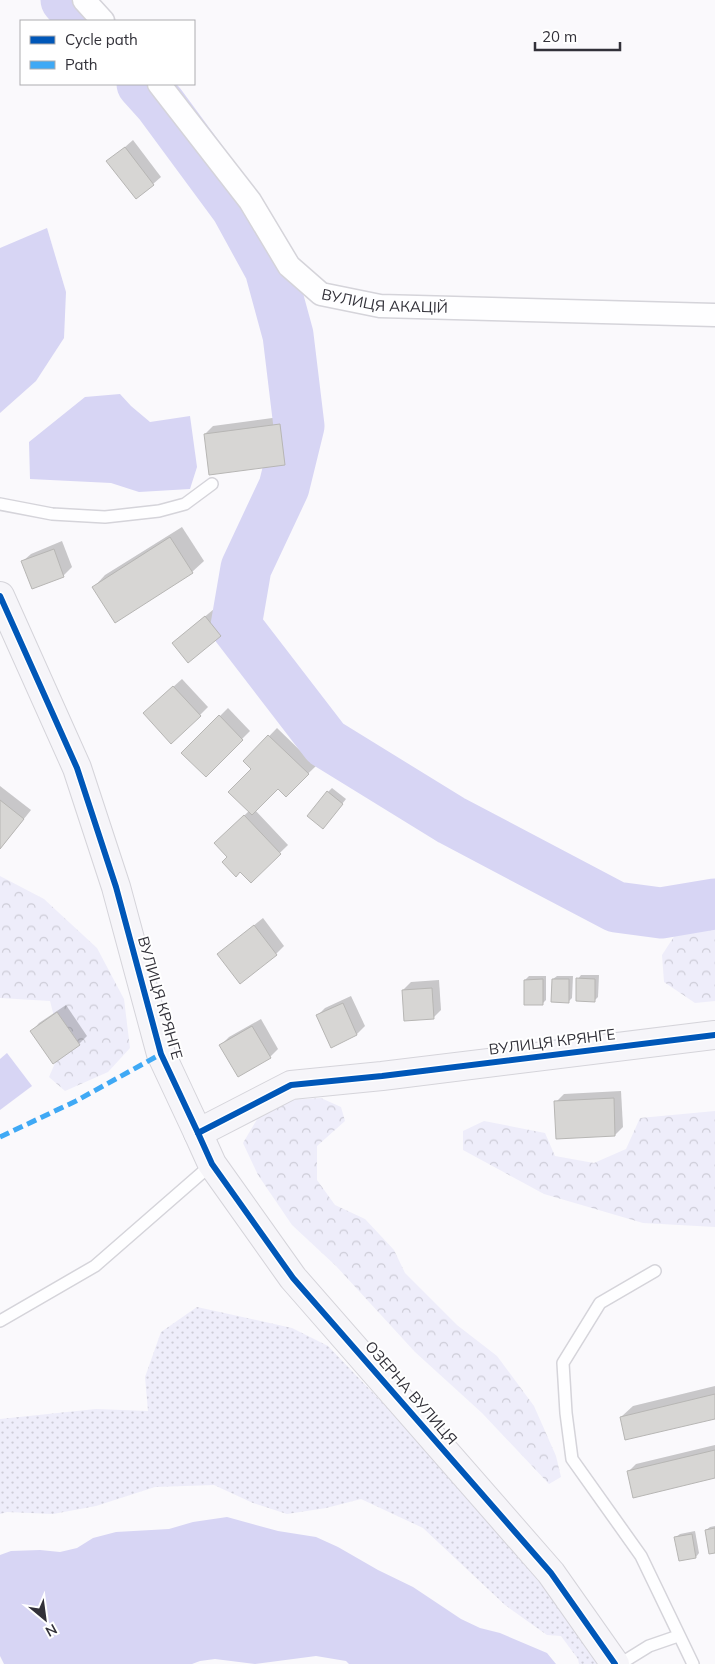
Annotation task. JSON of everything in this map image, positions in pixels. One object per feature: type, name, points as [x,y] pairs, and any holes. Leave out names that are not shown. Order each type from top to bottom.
[{"type":"street","points":[[84,0],[102,20]]},
{"type":"street","name":"ВУЛИЦЯ АКАЦІЙ","points":[[160,85],[250,201],[289,266],[321,294],[380,306],[715,314]]},
{"type":"street","name":"ВУЛИЦЯ КРЯНГЕ","points":[[0,596],[77,768],[116,888],[161,1054],[198,1133],[292,1085],[382,1076],[715,1034]]},
{"type":"street","name":"ОЗЕРНА ВУЛИЦЯ","points":[[198,1133],[212,1164],[294,1278],[551,1573],[615,1664]]},
{"type":"lane","points":[[0,504],[52,514],[105,517],[159,510],[185,504],[212,484]]},
{"type":"lane","points":[[0,1321],[96,1266],[212,1164]]},
{"type":"lane","points":[[655,1271],[600,1303],[563,1363],[566,1413],[572,1459],[641,1556],[693,1664]]},
{"type":"lane","points":[[620,1664],[649,1646],[678,1636]]},
{"type":"green space","points":[[0,876],[44,899],[97,948],[124,999],[130,1048],[108,1072],[65,1091],[49,1077],[62,1047],[50,1001],[0,998]]},
{"type":"green space","points":[[715,929],[715,1001],[695,1003],[664,982],[662,955],[677,932]]},
{"type":"green space","points":[[321,1098],[341,1107],[345,1121],[317,1146],[317,1180],[335,1205],[365,1219],[394,1250],[405,1273],[457,1325],[497,1356],[534,1406],[556,1456],[561,1477],[549,1484],[482,1413],[415,1352],[336,1266],[292,1225],[258,1175],[243,1143],[259,1116],[287,1100]]},
{"type":"green space","points":[[715,1111],[715,1227],[643,1223],[544,1194],[463,1150],[463,1131],[484,1121],[545,1133],[555,1156],[594,1163],[626,1149],[640,1118]]},
{"type":"green space","points":[[197,1307],[292,1328],[328,1346],[402,1423],[538,1577],[599,1664],[579,1664],[578,1659],[561,1636],[547,1635],[505,1605],[423,1528],[361,1499],[326,1508],[287,1514],[253,1503],[214,1485],[155,1487],[96,1506],[53,1514],[7,1512],[0,1514],[0,1419],[96,1409],[148,1411],[145,1377],[161,1332]]},
{"type":"water","points":[[47,228],[66,292],[64,338],[36,381],[0,413],[0,248]]},
{"type":"water","points":[[120,394],[150,422],[190,416],[197,467],[190,489],[139,492],[111,483],[30,479],[29,442],[85,397]]},
{"type":"water","points":[[7,1053],[32,1086],[0,1110],[0,1059]]},
{"type":"water","points":[[227,1517],[278,1531],[316,1537],[413,1587],[461,1619],[547,1653],[556,1664],[349,1664],[346,1661],[316,1656],[255,1664],[215,1659],[192,1664],[4,1664],[0,1656],[0,1555],[11,1551],[40,1550],[60,1552],[77,1548],[93,1538],[116,1532],[169,1529],[193,1522]]},
{"type":"building","points":[[125,147],[154,185],[136,199],[106,161]]},
{"type":"building","points":[[280,424],[285,465],[209,475],[204,434]]},
{"type":"building","points":[[170,537],[193,573],[115,623],[92,587]]},
{"type":"building","points":[[54,549],[64,577],[32,589],[21,561]]},
{"type":"building","points":[[205,616],[221,636],[188,663],[172,643]]},
{"type":"building","points":[[173,686],[201,716],[171,744],[143,713]]},
{"type":"building","points":[[219,715],[243,740],[206,777],[181,753]]},
{"type":"building","points":[[268,735],[309,774],[286,797],[278,789],[252,815],[228,792],[251,769],[243,761]]},
{"type":"building","points":[[327,791],[343,804],[323,829],[307,816]]},
{"type":"building","points":[[0,800],[24,819],[0,849]]},
{"type":"building","points":[[244,815],[281,854],[251,883],[240,872],[236,877],[222,862],[227,857],[214,843]]},
{"type":"building","points":[[254,925],[277,955],[240,984],[217,954]]},
{"type":"building","points":[[576,978],[595,979],[595,1002],[576,1001]]},
{"type":"building","points":[[543,979],[543,1005],[524,1005],[524,980]]},
{"type":"building","points":[[552,979],[569,979],[569,1003],[551,1002]]},
{"type":"building","points":[[432,988],[434,1019],[404,1021],[402,990]]},
{"type":"building","points":[[343,1003],[357,1035],[331,1048],[316,1015]]},
{"type":"building","points":[[57,1012],[80,1045],[53,1064],[30,1031]]},
{"type":"building","points":[[252,1026],[271,1058],[238,1077],[219,1045]]},
{"type":"building","points":[[614,1098],[615,1136],[556,1139],[554,1101]]},
{"type":"building","points":[[715,1394],[715,1419],[625,1440],[620,1417]]},
{"type":"building","points":[[715,1450],[715,1478],[633,1498],[627,1471]]},
{"type":"building","points":[[715,1528],[715,1553],[709,1554],[705,1530]]},
{"type":"building","points":[[692,1534],[696,1558],[679,1561],[674,1537]]},
{"type":"waterway","points":[[66,0],[84,20]]},
{"type":"waterway","points":[[143,85],[160,104],[236,207],[270,269],[288,335],[299,426],[284,487],[246,568],[236,626],[326,743],[451,820],[616,907],[661,913],[715,904]]},
{"type":"marked path","points":[[0,1137],[76,1101],[161,1054]]},
{"type":"cycle path","points":[[0,596],[77,768],[116,887],[161,1054],[198,1133],[291,1085],[382,1076],[715,1035]]},
{"type":"cycle path","points":[[198,1133],[212,1164],[293,1278],[551,1573],[615,1664]]}]
